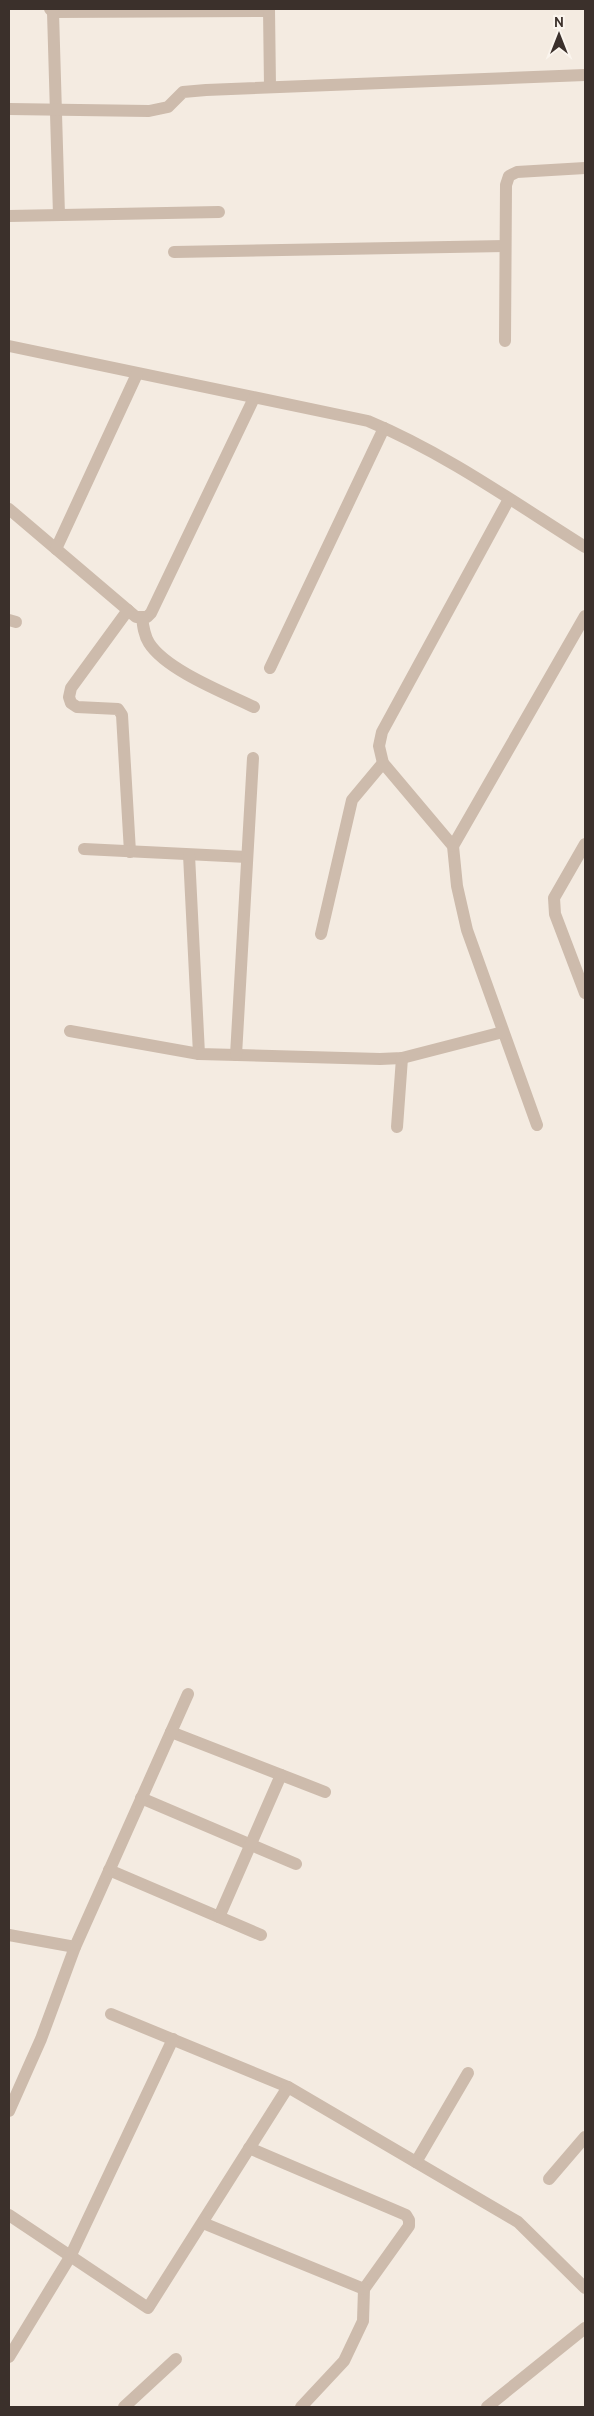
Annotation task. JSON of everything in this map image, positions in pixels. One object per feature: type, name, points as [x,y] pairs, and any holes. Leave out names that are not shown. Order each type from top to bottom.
[{"type":"street","points":[[59,215],[57,110],[52,10],[268,10],[270,87]]},
{"type":"street","points":[[9,109],[159,110],[168,107],[183,92],[585,75]]},
{"type":"street","points":[[505,341],[506,185],[509,176],[517,172],[585,168]]},
{"type":"street","points":[[9,216],[219,212]]},
{"type":"street","points":[[174,252],[505,246]]},
{"type":"street","points":[[9,346],[368,421],[403,436],[443,458],[585,547]]},
{"type":"street","points":[[56,549],[137,374]]},
{"type":"street","points":[[9,509],[136,617],[147,617],[152,613],[254,398]]},
{"type":"street","points":[[270,668],[384,428]]},
{"type":"street","points":[[509,500],[382,732],[379,746],[383,763],[453,846],[457,886],[467,930],[537,1125]]},
{"type":"street","points":[[128,610],[71,688],[69,697],[71,703],[78,707],[120,710],[130,852]]},
{"type":"street","points":[[453,846],[585,616]]},
{"type":"street","points":[[142,617],[145,635],[158,653],[184,673],[254,708]]},
{"type":"street","points":[[236,1055],[253,758]]},
{"type":"street","points":[[321,934],[352,800],[383,763]]},
{"type":"street","points":[[585,844],[554,898],[555,914],[585,993]]},
{"type":"street","points":[[84,849],[247,858]]},
{"type":"street","points":[[189,855],[199,1054]]},
{"type":"street","points":[[70,1031],[199,1054],[402,1058],[503,1032]]},
{"type":"street","points":[[397,1127],[402,1058]]},
{"type":"street","points":[[9,2111],[41,2039],[75,1948],[188,1694]]},
{"type":"street","points":[[171,1732],[325,1792]]},
{"type":"street","points":[[219,1917],[281,1775]]},
{"type":"street","points":[[142,1798],[296,1864]]},
{"type":"street","points":[[109,1870],[261,1935]]},
{"type":"street","points":[[9,1936],[75,1948]]},
{"type":"street","points":[[111,2014],[288,2087],[518,2222],[585,2288]]},
{"type":"street","points":[[9,2357],[70,2257],[173,2039]]},
{"type":"street","points":[[416,2162],[468,2073]]},
{"type":"street","points":[[9,2215],[148,2308],[288,2087]]},
{"type":"street","points":[[549,2178],[585,2137]]},
{"type":"street","points":[[249,2148],[406,2215],[409,2220],[409,2226],[364,2289],[363,2322],[344,2362],[301,2407]]},
{"type":"street","points":[[203,2223],[364,2289]]},
{"type":"street","points":[[487,2407],[585,2328]]},
{"type":"street","points":[[124,2407],[176,2359]]}]
